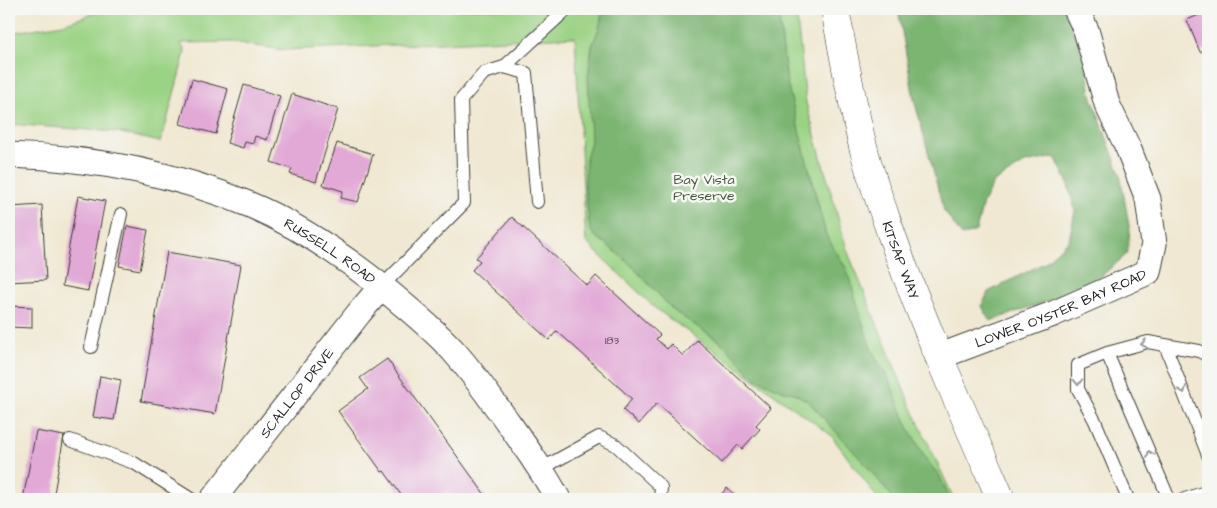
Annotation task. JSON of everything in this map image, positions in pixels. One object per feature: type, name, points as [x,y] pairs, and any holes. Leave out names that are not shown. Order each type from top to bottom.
[{"type":"main road","name":"KITSAP WAY","points":[[835,9],[851,99],[865,155],[909,283],[938,357],[1001,499]]},
{"type":"street","name":"LOWER OYSTER BAY ROAD","points":[[938,357],[1052,314],[1148,272],[1154,244],[1148,199],[1129,150],[1107,104],[1086,30],[1076,9]]},
{"type":"street","name":"RUSSELL ROAD","points":[[9,155],[45,156],[98,163],[150,172],[206,188],[249,204],[327,247],[381,287],[435,332],[456,354],[541,468],[558,499]]},
{"type":"street","name":"SCALLOP DRIVE","points":[[213,499],[359,312],[381,287]]},
{"type":"lane","points":[[381,287],[464,203],[461,100],[484,73],[504,67],[567,9]]},
{"type":"lane","points":[[504,67],[526,73],[537,202]]},
{"type":"lane","points":[[90,347],[121,214]]},
{"type":"lane","points":[[1128,499],[1095,421],[1078,389],[1078,365],[1107,353],[1148,342],[1198,351],[1208,356]]},
{"type":"lane","points":[[1165,345],[1208,456]]},
{"type":"lane","points":[[1107,353],[1169,499]]},
{"type":"lane","points":[[541,468],[599,437],[616,445],[661,488],[660,499]]},
{"type":"lane","points":[[70,440],[134,463],[191,499]]},
{"type":"lane","points":[[1185,499],[1208,491]]},
{"type":"green space","name":"Bay Vista Preserve","points":[[107,9],[796,9],[806,103],[847,250],[908,400],[954,499],[878,499],[831,435],[655,308],[586,242],[575,37],[283,50],[230,42],[181,43],[185,52],[160,142],[117,132],[9,124],[9,33],[63,24]]},
{"type":"green space","name":"Bay Vista Preserve","points":[[603,9],[778,9],[787,83],[826,235],[846,268],[871,349],[890,382],[907,425],[927,461],[939,475],[950,499],[894,499],[809,402],[794,393],[784,391],[755,378],[723,344],[674,311],[630,264],[598,239],[590,230],[585,188],[586,158],[591,141],[588,76],[592,46],[599,28]]},
{"type":"green space","points":[[898,9],[1063,9],[1085,58],[1091,95],[1120,174],[1130,231],[1127,254],[1099,278],[1071,293],[990,321],[982,306],[988,292],[1044,263],[1069,240],[1075,211],[1067,181],[1055,157],[1025,163],[994,182],[983,203],[976,231],[962,236],[944,211],[914,99]]},
{"type":"building","points":[[1208,11],[1208,49],[1200,52],[1187,20]]},
{"type":"building","points":[[192,79],[228,89],[216,134],[180,124]]},
{"type":"building","points":[[244,85],[280,96],[267,140],[255,136],[253,144],[245,142],[243,148],[227,143]]},
{"type":"building","points":[[292,94],[338,109],[316,182],[290,174],[292,169],[271,162]]},
{"type":"building","points":[[337,143],[373,154],[358,202],[341,198],[343,191],[323,185]]},
{"type":"building","points":[[78,196],[105,201],[88,291],[62,286]]},
{"type":"building","points":[[42,205],[46,280],[9,282],[9,207]]},
{"type":"building","points":[[512,217],[587,286],[596,276],[660,335],[656,339],[667,349],[671,344],[683,356],[697,340],[771,408],[756,425],[760,429],[742,449],[738,445],[722,463],[657,403],[639,424],[623,410],[632,399],[557,331],[549,340],[472,270],[480,261],[476,258]]},
{"type":"building","points":[[127,226],[148,230],[140,270],[119,266]]},
{"type":"building","points":[[167,252],[241,265],[215,414],[141,401]]},
{"type":"building","points":[[9,306],[32,307],[32,328],[9,327]]},
{"type":"building","points":[[387,359],[488,499],[404,499],[384,471],[382,472],[338,411],[368,389],[360,378]]},
{"type":"building","points":[[100,376],[121,380],[114,420],[93,417]]},
{"type":"building","points":[[36,431],[64,436],[53,499],[23,499]]},
{"type":"building","points":[[727,488],[740,499],[717,499]]}]
